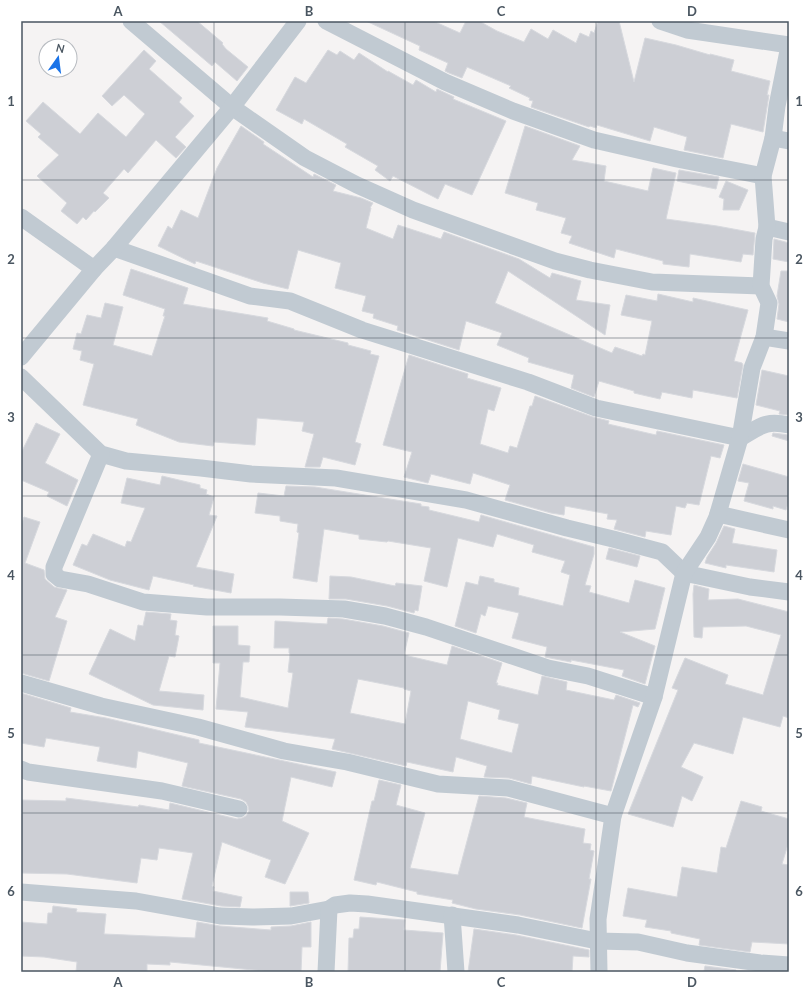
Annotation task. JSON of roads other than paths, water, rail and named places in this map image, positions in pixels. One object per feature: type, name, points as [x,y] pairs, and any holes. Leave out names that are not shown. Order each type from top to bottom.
[{"type":"street","points":[[131,21],[232,107],[305,158],[357,186],[413,210],[555,261],[590,270],[652,282],[761,286]]},
{"type":"street","points":[[21,357],[232,107],[298,21]]},
{"type":"street","points":[[326,21],[446,82],[520,114],[594,140],[677,159],[763,176]]},
{"type":"street","points":[[599,972],[598,919],[612,816],[654,697],[684,573],[708,537],[718,514],[740,438],[752,368],[764,337],[769,303],[761,286],[764,239],[767,227],[763,176],[781,140],[777,106],[789,45],[687,30],[660,21]]},
{"type":"street","points":[[21,217],[94,269]]},
{"type":"street","points":[[767,227],[789,232]]},
{"type":"street","points":[[114,248],[250,296],[290,301],[362,330],[528,382],[596,408],[740,438],[766,424],[776,423],[789,426]]},
{"type":"street","points":[[764,337],[789,341]]},
{"type":"street","points":[[21,377],[101,454],[126,461],[251,474],[336,478],[466,500],[566,528],[662,552],[684,573],[789,592]]},
{"type":"street","points":[[101,454],[54,567],[54,574],[60,579],[88,584],[143,602],[207,607],[344,609],[385,616],[426,627],[548,668],[588,676],[654,697]]},
{"type":"street","points":[[718,514],[789,530]]},
{"type":"street","points":[[21,683],[102,706],[198,727],[284,751],[347,762],[438,784],[508,788],[612,816]]},
{"type":"street","points":[[21,770],[162,791],[239,809]]},
{"type":"street","points":[[21,892],[136,900],[220,916],[291,916],[329,909],[335,905],[350,903],[367,904],[518,925],[598,941],[638,942],[687,953],[760,963],[789,965]]},
{"type":"street","points":[[326,972],[329,909]]},
{"type":"street","points":[[452,915],[456,972]]}]
